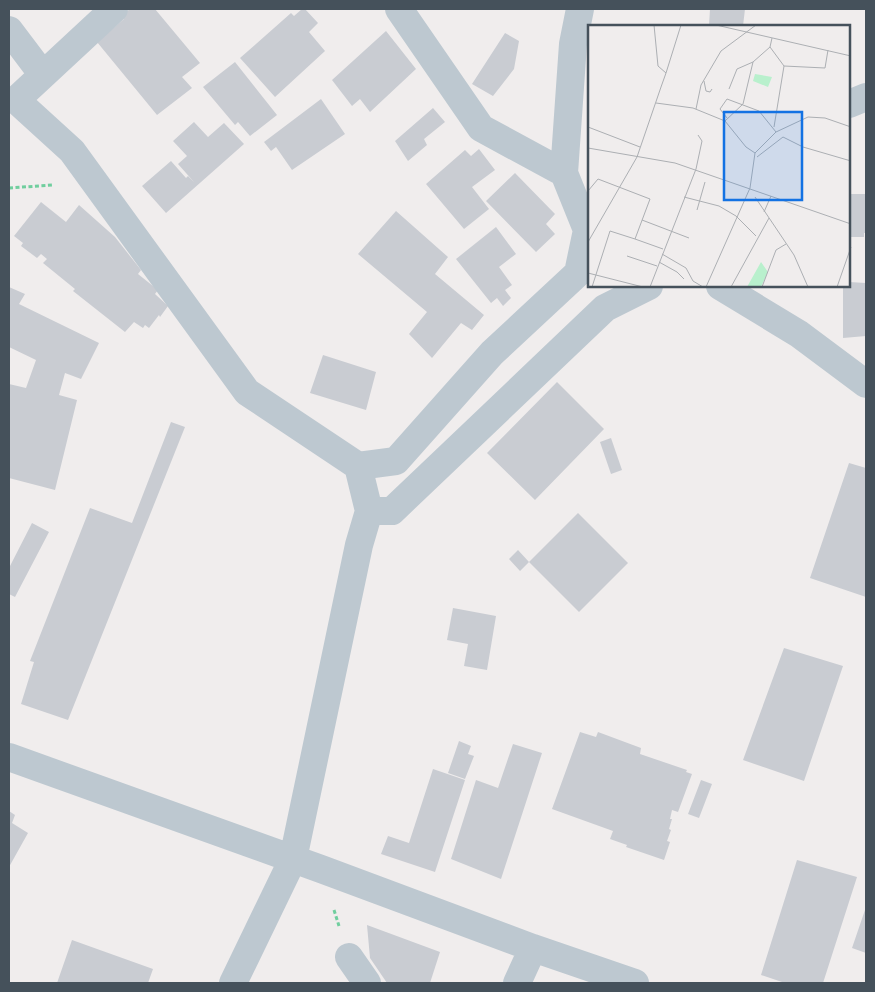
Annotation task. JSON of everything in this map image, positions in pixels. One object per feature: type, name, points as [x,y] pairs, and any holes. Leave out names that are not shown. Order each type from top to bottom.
[{"type":"street","points":[[114,9],[43,75],[13,98],[72,151],[247,392],[358,466],[396,461],[492,352],[578,273],[588,230],[564,173],[574,44],[580,9]]},
{"type":"street","points":[[399,9],[480,128],[564,173]]},
{"type":"street","points":[[9,30],[43,75]]},
{"type":"street","points":[[850,104],[866,97]]},
{"type":"street","points":[[369,511],[392,511],[605,308],[645,288]]},
{"type":"street","points":[[723,288],[798,334],[866,384]]},
{"type":"street","points":[[233,983],[292,859],[359,545],[369,511],[358,466]]},
{"type":"street","points":[[9,757],[533,948],[635,983]]},
{"type":"street","points":[[517,983],[533,948]]},
{"type":"street","points":[[349,957],[366,983]]},
{"type":"building","points":[[130,9],[155,9],[200,63],[182,77],[192,88],[157,115],[97,42],[124,19],[121,16]]},
{"type":"building","points":[[302,9],[305,9],[318,23],[309,32],[325,51],[275,97],[240,58],[291,13],[294,16]]},
{"type":"building","points":[[710,9],[745,9],[743,25],[709,25]]},
{"type":"building","points":[[386,31],[416,69],[370,112],[360,99],[352,106],[332,80]]},
{"type":"building","points":[[505,33],[519,41],[514,69],[493,96],[472,84]]},
{"type":"building","points":[[235,62],[277,115],[250,136],[238,122],[235,125],[203,87]]},
{"type":"building","points":[[321,99],[345,134],[292,170],[276,147],[271,151],[264,142]]},
{"type":"building","points":[[433,108],[445,122],[424,139],[427,145],[408,161],[395,141]]},
{"type":"building","points":[[194,122],[208,137],[224,123],[244,144],[166,213],[142,186],[171,161],[186,178],[188,176],[194,182],[178,164],[187,156],[173,141]]},
{"type":"building","points":[[479,149],[495,170],[472,187],[489,209],[464,229],[426,184],[465,150],[471,156]]},
{"type":"building","points":[[515,173],[555,214],[546,224],[555,234],[536,252],[486,201]]},
{"type":"building","points":[[850,194],[866,194],[866,233],[864,233],[864,237],[850,237]]},
{"type":"building","points":[[41,202],[66,222],[79,205],[115,237],[141,270],[138,274],[158,290],[155,294],[168,306],[149,328],[145,325],[143,328],[134,322],[125,332],[73,291],[75,289],[43,263],[47,259],[41,254],[37,258],[21,246],[23,243],[14,236]]},
{"type":"building","points":[[396,211],[448,257],[435,274],[484,315],[472,330],[461,323],[432,358],[409,334],[427,312],[358,254]]},
{"type":"building","points":[[496,227],[516,254],[499,267],[512,285],[505,290],[511,298],[503,306],[497,298],[491,303],[456,259]]},
{"type":"building","points":[[850,282],[866,283],[866,336],[843,338],[843,288],[850,288]]},
{"type":"building","points":[[9,287],[25,294],[19,304],[99,343],[81,379],[65,373],[59,395],[77,400],[55,490],[9,478],[9,384],[26,388],[36,360],[9,347]]},
{"type":"building","points":[[323,355],[376,372],[366,410],[310,393]]},
{"type":"building","points":[[557,382],[604,429],[535,500],[487,453]]},
{"type":"building","points":[[171,422],[185,427],[68,720],[21,704],[34,662],[30,661],[90,508],[132,523]]},
{"type":"building","points":[[611,438],[622,470],[611,474],[600,442]]},
{"type":"building","points":[[849,463],[866,468],[866,597],[810,578]]},
{"type":"building","points":[[578,513],[628,563],[579,612],[529,562]]},
{"type":"building","points":[[32,523],[49,532],[15,597],[9,594],[9,568]]},
{"type":"building","points":[[518,550],[529,562],[520,571],[509,559]]},
{"type":"building","points":[[453,608],[496,616],[487,670],[464,666],[468,644],[447,640]]},
{"type":"building","points":[[784,648],[843,666],[804,781],[743,760]]},
{"type":"building","points":[[580,732],[596,737],[598,732],[641,748],[640,754],[687,770],[686,772],[692,774],[678,812],[672,810],[669,829],[671,830],[667,841],[670,842],[664,860],[626,847],[627,845],[610,839],[613,831],[552,809]]},
{"type":"building","points":[[459,741],[471,746],[468,754],[474,756],[465,779],[448,773]]},
{"type":"building","points":[[513,744],[542,753],[501,879],[451,859],[476,780],[498,788]]},
{"type":"building","points":[[433,769],[465,780],[435,872],[381,854],[388,836],[409,843]]},
{"type":"building","points":[[701,780],[712,784],[699,818],[688,814]]},
{"type":"building","points":[[9,811],[15,815],[12,823],[28,833],[9,867]]},
{"type":"building","points":[[797,860],[857,877],[823,983],[785,983],[761,975]]},
{"type":"building","points":[[866,907],[866,953],[852,948]]},
{"type":"building","points":[[367,925],[440,952],[430,983],[387,983],[370,958]]},
{"type":"building","points":[[72,940],[153,969],[148,983],[57,983]]}]
